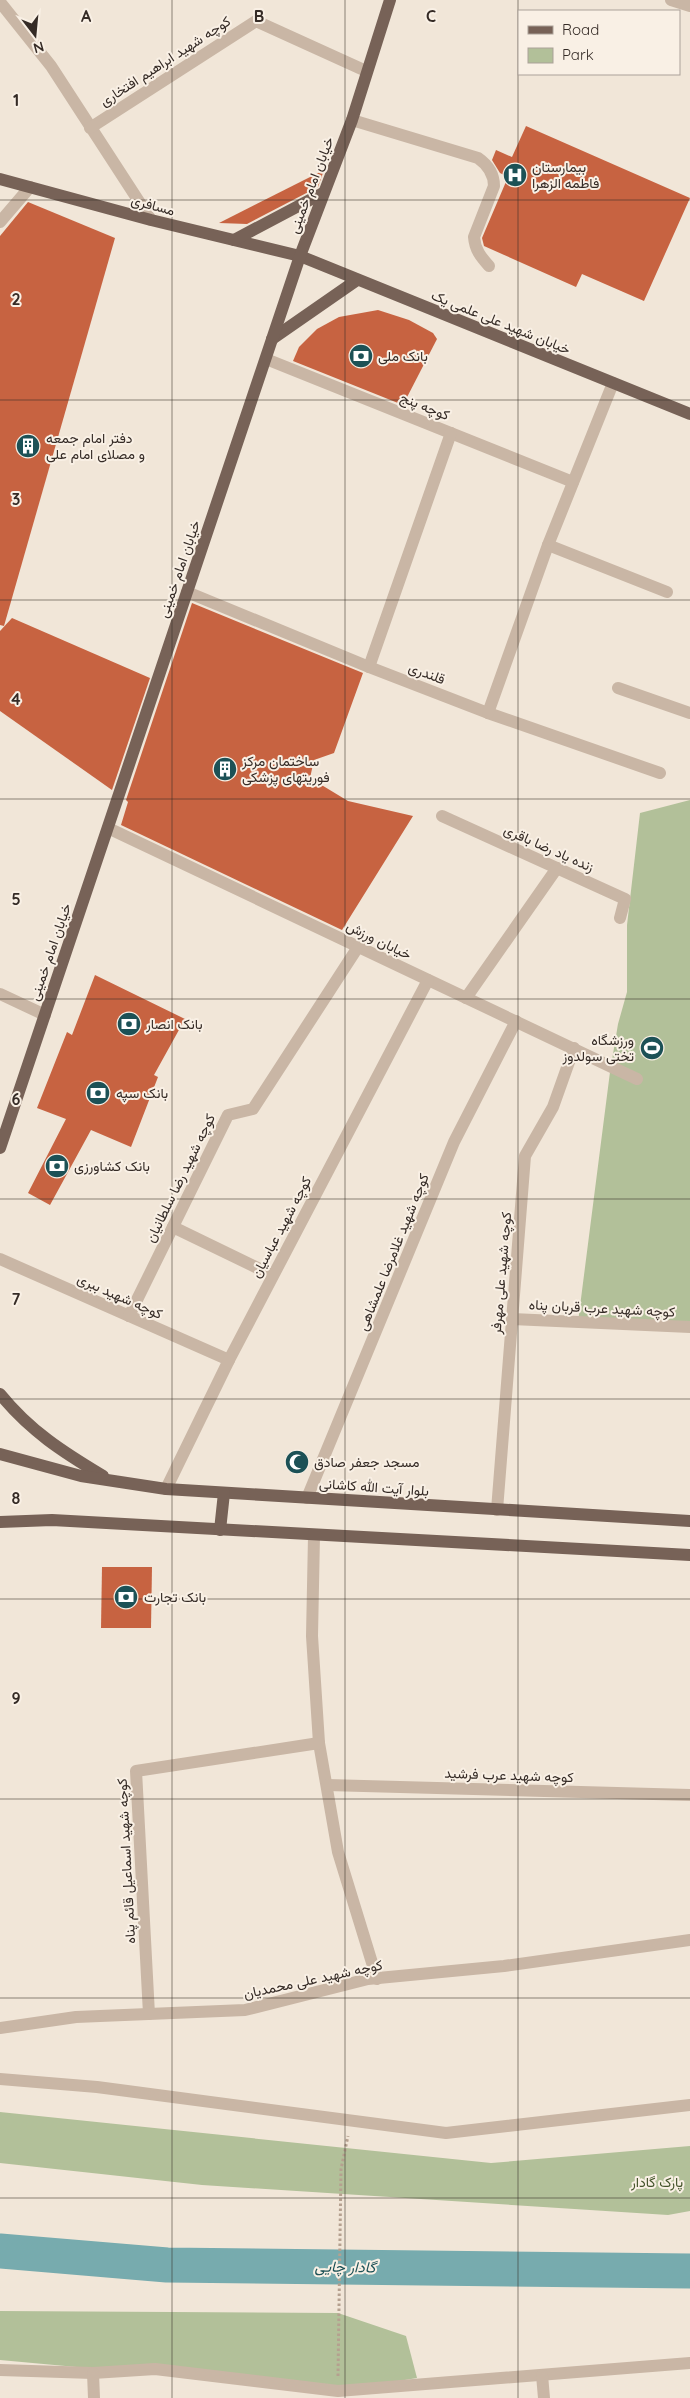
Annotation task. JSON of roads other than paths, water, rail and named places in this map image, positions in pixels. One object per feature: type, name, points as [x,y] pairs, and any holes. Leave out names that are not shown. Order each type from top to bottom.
[{"type":"main road","name":"خیابان امام خمینی","points":[[0,1148],[300,256],[322,193],[352,120],[390,0]]},
{"type":"main road","name":"مسافری","points":[[0,179],[151,220],[300,256]]},
{"type":"main road","points":[[234,240],[322,193]]},
{"type":"main road","name":"خیابان شهید علی علمی یک","points":[[300,256],[690,414]]},
{"type":"main road","points":[[272,339],[357,280]]},
{"type":"main road","points":[[0,1394],[19,1417],[60,1450],[110,1480]]},
{"type":"main road","name":"بلوار آیت الله کاشانی","points":[[0,1454],[81,1476],[166,1489],[690,1521]]},
{"type":"main road","points":[[220,1530],[224,1493]]},
{"type":"main road","points":[[0,1522],[52,1520],[314,1536],[690,1555]]},
{"type":"street","points":[[672,0],[690,6]]},
{"type":"street","points":[[0,2],[51,66],[151,220]]},
{"type":"street","name":"کوچه شهید ابراهیم افتخاری","points":[[90,128],[256,21],[366,71]]},
{"type":"street","points":[[352,120],[478,158],[484,163],[494,179],[494,186],[474,237],[475,246],[480,256],[489,266]]},
{"type":"street","points":[[0,222],[30,187]]},
{"type":"street","name":"کوچه پنج","points":[[266,358],[573,482]]},
{"type":"street","points":[[488,713],[548,545],[613,383]]},
{"type":"street","points":[[369,667],[451,433]]},
{"type":"street","points":[[548,545],[667,592]]},
{"type":"street","name":"قلندری","points":[[187,592],[369,667],[488,713],[660,773]]},
{"type":"street","points":[[618,688],[690,714]]},
{"type":"street","name":"زنده یاد رضا باقری","points":[[442,816],[625,899],[620,918]]},
{"type":"street","name":"خیابان ورزش","points":[[108,828],[637,1079]]},
{"type":"street","points":[[466,998],[557,868]]},
{"type":"street","name":"کوچه شهید رضا سلطانیان","points":[[129,1316],[228,1115],[253,1109],[358,947]]},
{"type":"street","name":"کوچه شهید عباسیان","points":[[166,1489],[228,1360],[428,980]]},
{"type":"street","points":[[0,994],[45,1015]]},
{"type":"street","name":"کوچه شهید غلامرضا علمشاهی","points":[[307,1498],[454,1142],[516,1021]]},
{"type":"street","name":"کوچه شهید علی مهرفر","points":[[497,1510],[525,1156],[553,1107],[574,1048]]},
{"type":"street","points":[[173,1227],[272,1275]]},
{"type":"street","name":"کوچه شهید ببری","points":[[0,1259],[228,1360]]},
{"type":"street","name":"کوچه شهید عرب قربان پناه","points":[[512,1319],[690,1327]]},
{"type":"street","points":[[314,1536],[312,1636],[320,1743],[338,1852],[377,1978]]},
{"type":"street","name":"کوچه شهید اسماعیل قائم پناه","points":[[149,2014],[136,1771],[320,1743]]},
{"type":"street","name":"کوچه شهید عرب فرشید","points":[[327,1785],[690,1795]]},
{"type":"street","name":"کوچه شهید علی محمدیان","points":[[0,2028],[76,2017],[245,2010],[377,1978],[504,1966],[690,1940]]},
{"type":"street","points":[[0,2080],[97,2087],[446,2133],[690,2105]]},
{"type":"street","points":[[0,2370],[93,2373],[155,2369],[338,2391],[690,2363]]},
{"type":"street","points":[[93,2373],[94,2398]]},
{"type":"street","points":[[542,2375],[544,2398]]},
{"type":"waterway","name":"گادار چایی","points":[[0,2251],[167,2265],[690,2271]]},
{"type":"place","name":"بیمارستان فاطمه الزهرا","points":[[515,175]]},
{"type":"place","name":"بانک ملی","points":[[361,356]]},
{"type":"place","name":"دفتر امام جمعه و مصلای امام علی","points":[[28,446]]},
{"type":"place","name":"ساختمان مرکز فوریتهای پزشکی","points":[[225,769]]},
{"type":"place","name":"بانک انصار","points":[[129,1024]]},
{"type":"place","name":"ورزشگاه تختی سولدوز","points":[[652,1048]]},
{"type":"place","name":"بانک سپه","points":[[98,1093]]},
{"type":"place","name":"بانک کشاورزی","points":[[57,1166]]},
{"type":"place","name":"مسجد جعفر صادق","points":[[297,1462]]},
{"type":"place","name":"بانک تجارت","points":[[126,1597]]},
{"type":"park label","name":"پارک گادار","points":[[657,2182]]}]
